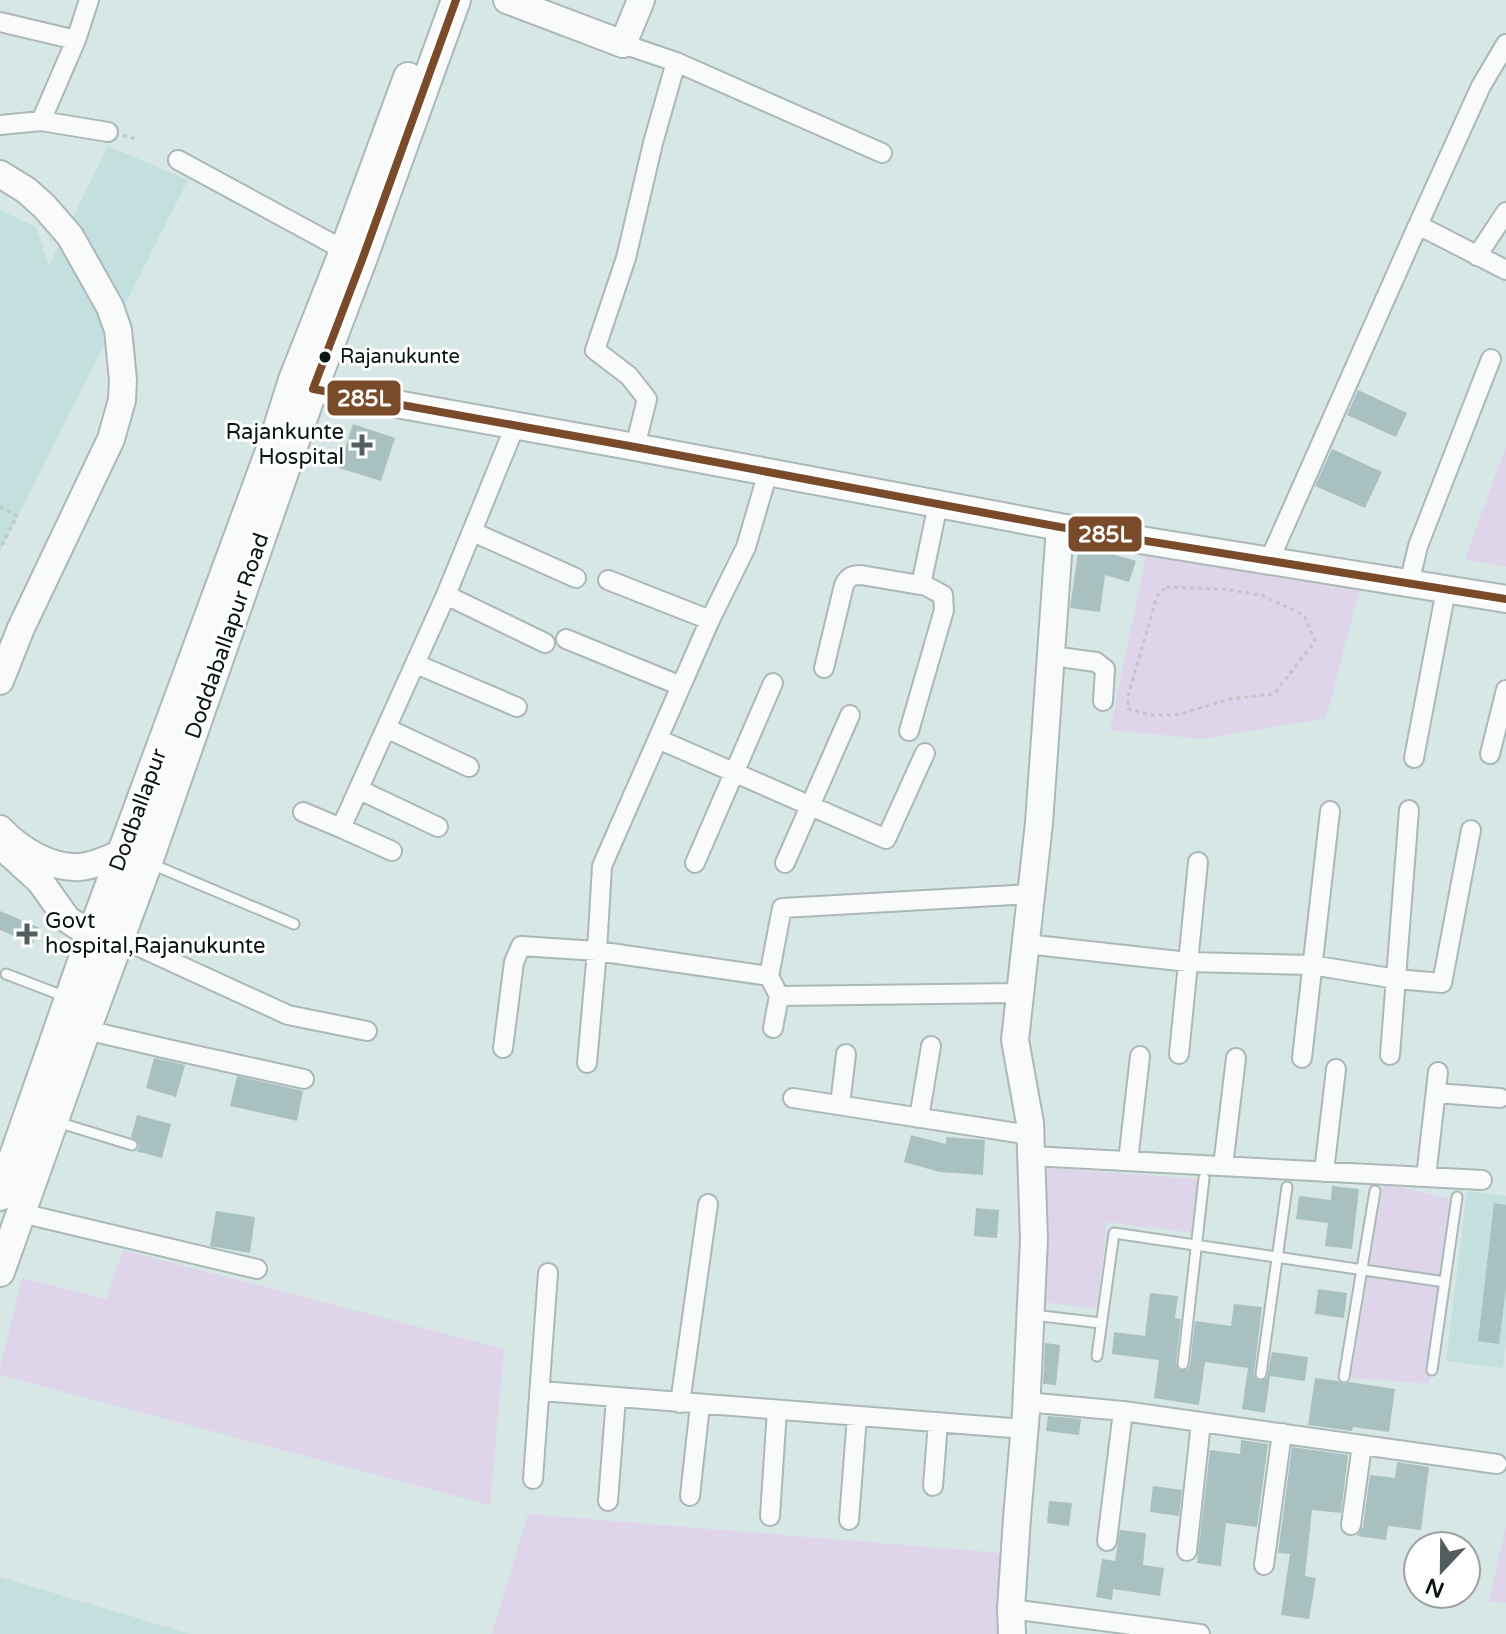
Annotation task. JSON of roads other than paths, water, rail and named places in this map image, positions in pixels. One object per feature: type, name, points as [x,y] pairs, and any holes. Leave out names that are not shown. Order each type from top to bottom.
[{"type":"main road","name":"Doddaballapur Road","points":[[353,256],[436,0]]},
{"type":"main road","name":"Doddaballapur Road","points":[[0,1272],[10,1204],[53,1121],[118,944],[136,858],[303,384],[456,0]]},
{"type":"main road","points":[[507,0],[623,44],[641,0]]},
{"type":"main road","points":[[0,174],[26,190],[70,236],[110,307],[118,330],[123,380],[122,400],[111,439],[21,628],[0,681]]},
{"type":"main road","points":[[303,384],[1060,527],[1506,599]]},
{"type":"main road","points":[[1012,1622],[1034,1239],[1030,1123],[1015,1040],[1039,823],[1060,527]]},
{"type":"main road","points":[[0,829],[27,851],[63,865],[78,868],[136,858]]},
{"type":"main road","points":[[0,843],[40,881],[67,919],[91,936],[118,944]]},
{"type":"main road","name":"Dodballapur","points":[[10,1204],[69,998],[91,936],[136,858]]},
{"type":"street","points":[[41,121],[76,40],[89,0]]},
{"type":"street","points":[[0,22],[76,40]]},
{"type":"street","points":[[623,44],[676,62],[882,153]]},
{"type":"street","points":[[1269,561],[1481,86],[1506,44]]},
{"type":"street","points":[[635,447],[647,399],[629,376],[595,350],[626,258],[676,62]]},
{"type":"street","points":[[0,125],[41,121],[108,132]]},
{"type":"street","points":[[178,160],[353,256]]},
{"type":"street","points":[[1477,256],[1506,212]]},
{"type":"street","points":[[1418,225],[1506,270]]},
{"type":"street","points":[[1409,584],[1418,546],[1491,359]]},
{"type":"street","points":[[341,828],[446,595],[515,426]]},
{"type":"street","points":[[587,1063],[602,866],[710,620],[746,547],[768,472]]},
{"type":"street","points":[[921,585],[938,504]]},
{"type":"street","points":[[473,532],[576,578]]},
{"type":"street","points":[[824,668],[844,585],[853,575],[921,585],[943,595],[944,610],[909,731]]},
{"type":"street","points":[[608,580],[710,620]]},
{"type":"street","points":[[1414,758],[1446,590]]},
{"type":"street","points":[[446,595],[545,643]]},
{"type":"street","points":[[566,639],[681,686]]},
{"type":"street","points":[[1052,656],[1096,662],[1105,669],[1103,701]]},
{"type":"street","points":[[416,664],[517,707]]},
{"type":"street","points":[[695,863],[773,683]]},
{"type":"street","points":[[1490,754],[1506,690]]},
{"type":"street","points":[[785,863],[850,715]]},
{"type":"street","points":[[386,728],[469,767]]},
{"type":"street","points":[[658,739],[886,839],[925,753]]},
{"type":"street","points":[[360,790],[438,827]]},
{"type":"street","points":[[1390,1055],[1409,810]]},
{"type":"street","points":[[1302,1058],[1330,811]]},
{"type":"street","points":[[303,812],[392,851]]},
{"type":"street","points":[[1026,944],[1188,962],[1312,965],[1442,983],[1471,830]]},
{"type":"street","points":[[1179,1054],[1198,862]]},
{"type":"street","points":[[773,1028],[779,996],[769,976],[782,908],[1031,894]]},
{"type":"street","points":[[118,944],[288,1015],[367,1031]]},
{"type":"street","points":[[503,1048],[514,962],[521,946],[597,951],[769,976]]},
{"type":"street","points":[[779,996],[1020,993]]},
{"type":"street","points":[[86,1030],[304,1079]]},
{"type":"street","points":[[919,1118],[931,1046]]},
{"type":"street","points":[[840,1105],[846,1054]]},
{"type":"street","points":[[1128,1161],[1140,1056]]},
{"type":"street","points":[[1223,1166],[1236,1058]]},
{"type":"street","points":[[1324,1172],[1336,1069]]},
{"type":"street","points":[[1426,1177],[1438,1072]]},
{"type":"street","points":[[1436,1093],[1500,1098]]},
{"type":"street","points":[[793,1098],[919,1118],[1031,1146],[1128,1161],[1482,1180]]},
{"type":"street","points":[[10,1204],[257,1269]]},
{"type":"street","points":[[680,1403],[708,1204]]},
{"type":"street","points":[[533,1479],[548,1273]]},
{"type":"street","points":[[541,1391],[1025,1429]]},
{"type":"street","points":[[608,1501],[616,1398]]},
{"type":"street","points":[[1026,1402],[1123,1411],[1497,1464]]},
{"type":"street","points":[[690,1496],[700,1405]]},
{"type":"street","points":[[770,1516],[777,1410]]},
{"type":"street","points":[[1107,1541],[1123,1411]]},
{"type":"street","points":[[849,1520],[857,1416]]},
{"type":"street","points":[[933,1486],[938,1422]]},
{"type":"street","points":[[1187,1551],[1201,1422]]},
{"type":"street","points":[[1264,1565],[1282,1433]]},
{"type":"street","points":[[1351,1525],[1362,1445]]},
{"type":"street","points":[[1012,1622],[1200,1634]]},
{"type":"lane","points":[[136,858],[294,924]]},
{"type":"lane","points":[[6,974],[69,998]]},
{"type":"lane","points":[[53,1121],[132,1145]]},
{"type":"lane","points":[[1183,1364],[1204,1178]]},
{"type":"lane","points":[[1261,1374],[1287,1187]]},
{"type":"lane","points":[[1344,1377],[1375,1191]]},
{"type":"lane","points":[[1432,1370],[1457,1197]]},
{"type":"lane","points":[[1097,1356],[1114,1233],[1445,1282]]},
{"type":"lane","points":[[1030,1315],[1101,1323]]},
{"type":"place","name":"Rajanukunte","points":[[325,357]]},
{"type":"place","name":"Rajankunte Hospital","points":[[362,445]]},
{"type":"place","name":"Govt hospital,Rajanukunte","points":[[27,934]]}]
